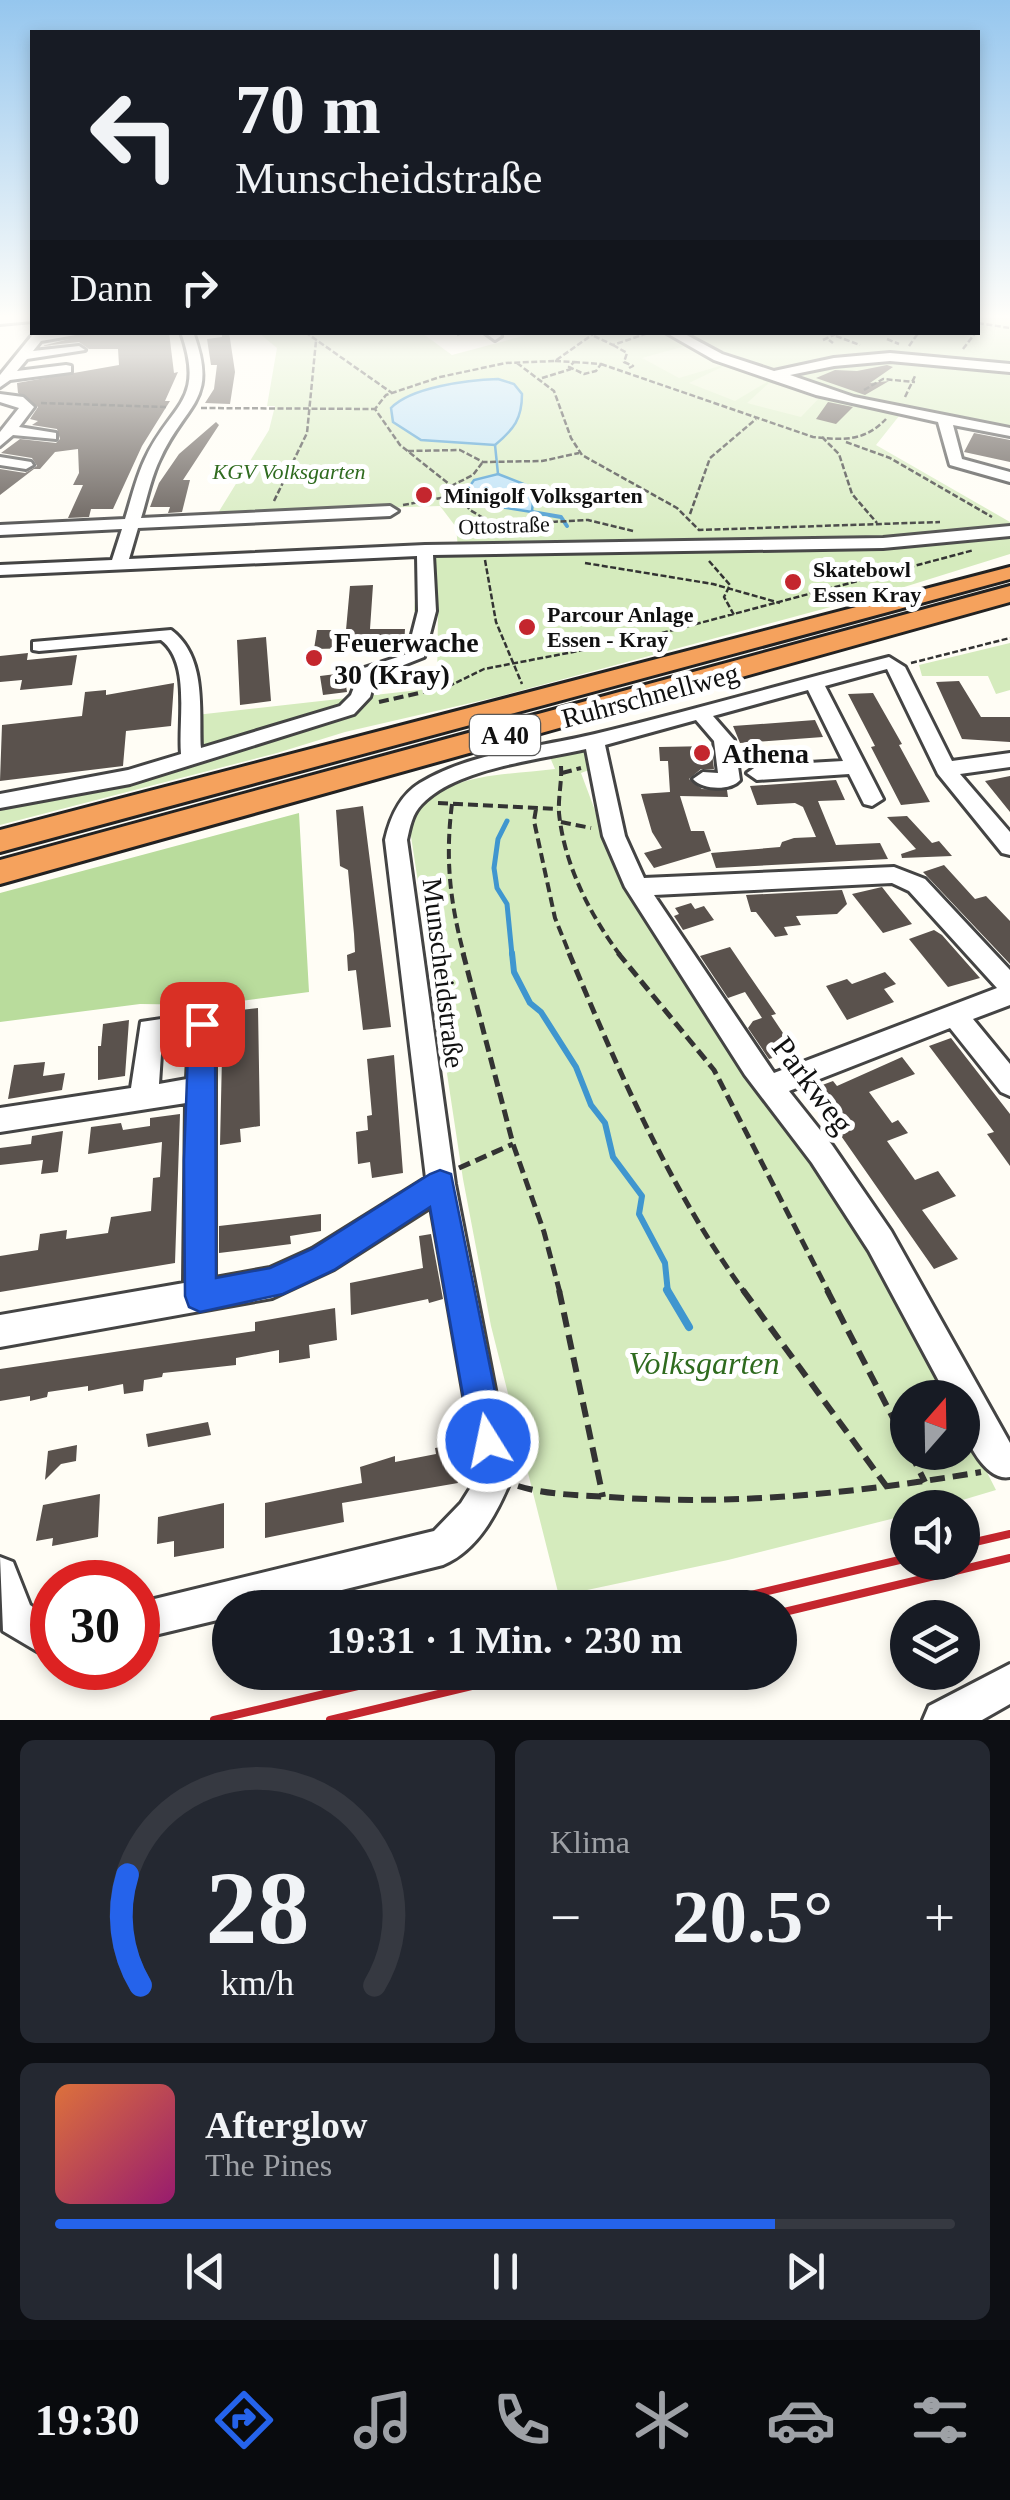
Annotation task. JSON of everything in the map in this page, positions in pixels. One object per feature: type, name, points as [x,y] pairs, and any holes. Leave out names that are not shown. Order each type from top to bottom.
[{"type":"highway","name":"Ruhrschnellweg","points":[[0,841],[1010,572]]},
{"type":"highway","name":"Ruhrschnellweg","points":[[0,872],[1010,594]]},
{"type":"street","points":[[119,564],[152,459],[193,395]]},
{"type":"street","points":[[839,395],[1002,426]]},
{"type":"street","points":[[0,398],[26,404],[26,410],[5,436]]},
{"type":"street","points":[[922,413],[932,399]]},
{"type":"street","points":[[950,419],[966,406]]},
{"type":"street","points":[[950,419],[951,459],[966,467],[1010,477]]},
{"type":"street","points":[[5,436],[51,436]]},
{"type":"street","points":[[0,462],[26,466]]},
{"type":"street","points":[[0,530],[390,511]]},
{"type":"street","name":"Ottostraße","points":[[0,570],[701,538],[884,543],[984,540],[1010,531]]},
{"type":"street","points":[[0,801],[130,777],[338,714],[357,701],[368,673],[415,657],[426,611],[425,550]]},
{"type":"street","points":[[40,646],[165,634],[175,638],[187,661],[192,760]]},
{"type":"street","points":[[892,665],[945,769],[1010,846]]},
{"type":"street","name":"Munscheidstraße","points":[[495,1478],[440,1184],[396,840],[402,819],[426,788],[471,768],[594,741],[813,682],[892,665]]},
{"type":"street","points":[[813,682],[872,799]]},
{"type":"street","points":[[700,714],[724,740],[730,780],[704,779]]},
{"type":"street","name":"Parkweg","points":[[594,741],[614,836],[637,886],[768,1087],[822,1154],[880,1241],[1005,1461]]},
{"type":"street","points":[[945,769],[1010,760]]},
{"type":"street","points":[[757,773],[856,767]]},
{"type":"street","points":[[637,886],[894,874],[917,885],[1010,986]]},
{"type":"street","points":[[768,1087],[1010,994]]},
{"type":"street","points":[[955,1016],[1010,1084]]},
{"type":"street","points":[[144,1097],[150,1030],[202,1024],[200,1296]]},
{"type":"street","points":[[0,1120],[200,1089]]},
{"type":"street","points":[[0,1331],[272,1283],[323,1259],[440,1184]]},
{"type":"street","points":[[160,1616],[443,1547],[468,1527],[495,1478]]},
{"type":"street","points":[[0,1575],[16,1618],[30,1627]]},
{"type":"street","points":[[943,1720],[1010,1683]]},
{"type":"path","points":[[266,517],[308,433],[311,395]]},
{"type":"path","points":[[389,395],[375,408],[384,427],[451,486],[476,514],[496,526],[588,520],[647,532]]},
{"type":"path","points":[[556,395],[578,453],[618,479],[690,514],[729,588],[725,602],[734,616]]},
{"type":"path","points":[[357,701],[433,692],[484,668],[636,640],[734,616],[984,540],[986,527],[981,521],[993,518],[989,514],[890,458],[756,418],[697,395]]},
{"type":"path","points":[[846,397],[851,395]]},
{"type":"path","points":[[842,441],[870,434],[898,408]]},
{"type":"path","points":[[690,514],[710,458],[756,418]]},
{"type":"path","points":[[820,436],[842,458],[852,494],[877,523]]},
{"type":"path","points":[[408,451],[460,450],[483,462],[542,461],[578,453]]},
{"type":"path","points":[[451,486],[473,475],[483,462]]},
{"type":"path","points":[[390,511],[397,506],[458,495]]},
{"type":"path","points":[[682,531],[701,538],[877,523],[946,522]]},
{"type":"path","points":[[485,556],[496,622],[522,684]]},
{"type":"path","points":[[579,562],[729,588],[780,603]]},
{"type":"path","points":[[892,665],[1010,638]]},
{"type":"path","points":[[561,766],[563,789],[558,809],[574,872],[593,919],[616,956],[674,1017],[714,1070],[890,1413]]},
{"type":"path","points":[[558,809],[452,804],[446,836],[457,929],[514,1144],[544,1232],[567,1321],[603,1497]]},
{"type":"path","points":[[536,808],[536,839],[555,918],[632,1097],[717,1254],[887,1486]]},
{"type":"path","points":[[561,822],[614,836]]},
{"type":"path","points":[[440,1184],[459,1168],[514,1144]]},
{"type":"path","points":[[495,1478],[526,1489],[714,1502],[924,1482],[986,1470],[1005,1461]]},
{"type":"path","points":[[918,1470],[924,1482]]},
{"type":"green space","name":"KGV Volksgarten","points":[[269,395],[834,395],[903,411],[876,445],[1010,522],[1010,554],[901,588],[501,696],[345,732],[0,825],[0,808],[173,773],[197,764],[196,715],[437,688],[438,611],[414,611],[419,559],[436,558],[458,548],[456,527],[440,506],[218,513],[269,430],[275,406],[267,406]]},
{"type":"green space","points":[[720,395],[745,395],[735,401]]},
{"type":"green space","points":[[756,395],[822,395],[801,417],[747,403]]},
{"type":"green space","points":[[847,395],[1010,395],[1010,431]]},
{"type":"green space","points":[[1010,643],[1010,690],[996,694],[988,676],[922,676],[919,665]]},
{"type":"green space","name":"Volksgarten","points":[[581,750],[588,753],[594,768],[581,773],[615,864],[814,1158],[938,1380],[890,1380],[890,1470],[980,1470],[980,1458],[996,1490],[980,1495],[980,1490],[890,1490],[890,1519],[587,1590],[557,1590],[491,1326],[463,1179],[409,823],[421,806],[454,785],[493,775],[555,769],[549,755]]},
{"type":"green space","points":[[299,813],[309,992],[211,1005],[140,1004],[0,1022],[0,893]]},
{"type":"water","points":[[411,395],[522,395],[516,423],[495,445],[421,440],[393,422],[391,408]]},
{"type":"water","points":[[498,474],[534,488],[532,512],[487,505],[467,490],[474,480]]},
{"type":"building","points":[[21,395],[168,395],[165,401],[170,401],[142,446],[113,509],[91,509],[89,517],[68,518],[83,485],[73,485],[79,473],[78,449],[55,452],[40,469],[34,469],[0,495],[0,469],[25,473],[37,466],[32,458],[1,453],[20,439],[56,443],[60,439],[57,429],[32,425],[38,421],[30,419],[38,407]]},
{"type":"building","points":[[210,395],[231,395],[230,404],[205,403]]},
{"type":"building","points":[[828,402],[853,407],[836,424],[816,419]]},
{"type":"building","points":[[216,422],[219,425],[183,480],[190,480],[182,512],[168,513],[170,507],[150,507],[159,483],[179,454]]},
{"type":"building","points":[[974,433],[1010,440],[1010,462],[964,452]]},
{"type":"building","points":[[373,585],[370,629],[405,629],[404,647],[314,649],[317,630],[346,630],[350,586]]},
{"type":"building","points":[[266,637],[271,701],[240,705],[237,640]]},
{"type":"building","points":[[28,653],[27,660],[77,655],[72,685],[20,690],[22,680],[0,682],[0,656]]},
{"type":"building","points":[[344,673],[347,692],[323,695],[320,676]]},
{"type":"building","points":[[959,681],[981,717],[1010,717],[1010,742],[962,739],[936,682]]},
{"type":"building","points":[[174,683],[171,726],[126,731],[123,766],[0,781],[2,725],[82,716],[85,692],[106,690],[106,695]]},
{"type":"building","points":[[873,693],[930,802],[901,805],[848,694]]},
{"type":"building","points":[[815,720],[823,737],[740,743],[733,726]]},
{"type":"building","points":[[711,746],[714,769],[701,769],[689,779],[702,789],[727,790],[728,797],[680,796],[691,831],[704,831],[711,851],[654,868],[644,853],[662,848],[652,832],[641,794],[670,792],[668,761],[660,761],[659,747]]},
{"type":"building","points":[[1010,776],[1010,812],[985,781]]},
{"type":"building","points":[[836,780],[845,800],[818,801],[836,845],[880,843],[888,859],[716,868],[711,853],[780,847],[782,842],[794,838],[816,837],[803,807],[795,803],[757,805],[750,786]]},
{"type":"building","points":[[363,806],[391,1027],[363,1030],[356,970],[348,971],[347,955],[355,952],[354,934],[348,870],[340,866],[336,810]]},
{"type":"building","points":[[907,816],[932,843],[939,841],[952,856],[902,858],[901,854],[916,849],[887,817]]},
{"type":"building","points":[[944,865],[975,899],[986,896],[1010,921],[1010,964],[923,872]]},
{"type":"building","points":[[882,887],[912,924],[883,933],[852,894]]},
{"type":"building","points":[[842,890],[847,904],[837,914],[796,916],[801,925],[784,927],[788,935],[775,937],[756,912],[751,912],[746,895]]},
{"type":"building","points":[[691,903],[695,909],[704,906],[714,920],[683,930],[674,916],[679,914],[675,908]]},
{"type":"building","points":[[934,930],[980,978],[948,987],[909,939]]},
{"type":"building","points":[[730,947],[776,1014],[762,1018],[745,992],[728,998],[700,956]]},
{"type":"building","points":[[885,972],[896,984],[884,989],[894,1002],[847,1020],[826,986],[847,979],[852,984]]},
{"type":"building","points":[[258,1008],[260,1126],[240,1129],[241,1142],[220,1145],[223,1012]]},
{"type":"building","points":[[771,1015],[789,1042],[783,1044],[789,1053],[769,1059],[748,1028],[753,1021]]},
{"type":"building","points":[[129,1020],[125,1076],[98,1080],[98,1046],[103,1024]]},
{"type":"building","points":[[951,1038],[1010,1114],[1010,1166],[987,1134],[994,1132],[929,1046]]},
{"type":"building","points":[[394,1055],[403,1173],[372,1178],[370,1162],[358,1164],[356,1132],[368,1130],[367,1116],[372,1115],[367,1059]]},
{"type":"building","points":[[902,1057],[915,1074],[869,1092],[892,1123],[898,1120],[908,1133],[887,1141],[915,1180],[938,1171],[956,1196],[922,1210],[958,1259],[934,1269],[809,1090],[833,1081],[837,1086]]},
{"type":"building","points":[[45,1062],[43,1076],[65,1073],[62,1090],[8,1099],[14,1065]]},
{"type":"building","points":[[180,1114],[175,1263],[0,1292],[0,1256],[38,1250],[40,1234],[67,1230],[66,1239],[108,1233],[111,1217],[151,1211],[153,1178],[160,1177],[162,1142],[88,1154],[91,1127],[121,1123],[123,1130],[150,1126],[150,1118]]},
{"type":"building","points":[[63,1131],[58,1172],[41,1174],[43,1160],[0,1165],[0,1148],[31,1144],[32,1136]]},
{"type":"building","points":[[321,1214],[321,1231],[290,1236],[291,1244],[219,1253],[219,1226]]},
{"type":"building","points":[[431,1234],[443,1299],[351,1315],[350,1283],[423,1268],[419,1236]]},
{"type":"building","points":[[335,1308],[337,1340],[309,1345],[310,1358],[279,1363],[279,1350],[236,1358],[236,1365],[163,1373],[162,1377],[144,1380],[143,1391],[124,1394],[123,1384],[88,1391],[88,1386],[48,1392],[47,1397],[30,1401],[30,1396],[0,1401],[0,1369],[255,1331],[255,1322]]},
{"type":"building","points":[[208,1422],[211,1435],[148,1447],[146,1434]]},
{"type":"building","points":[[77,1445],[76,1461],[61,1464],[45,1480],[48,1451]]},
{"type":"building","points":[[452,1445],[454,1454],[466,1451],[470,1476],[457,1479],[458,1483],[342,1503],[344,1522],[265,1538],[265,1503],[362,1483],[360,1467],[395,1456],[395,1462],[436,1454],[435,1448]]},
{"type":"building","points":[[100,1494],[98,1537],[52,1546],[53,1538],[36,1541],[43,1505]]},
{"type":"building","points":[[224,1503],[224,1548],[174,1557],[174,1541],[157,1544],[158,1517]]},
{"type":"waterway","points":[[495,445],[498,474]]},
{"type":"waterway","points":[[532,512],[561,517],[567,526]]},
{"type":"waterway","points":[[507,821],[498,839],[494,868],[497,888],[507,904],[512,955]]},
{"type":"waterway","points":[[512,953],[514,972],[530,1003],[541,1012],[576,1067],[591,1105],[605,1123],[613,1157],[642,1196],[639,1214],[665,1263],[668,1291]]},
{"type":"waterway","points":[[668,1291],[689,1327]]},
{"type":"railway","points":[[980,1541],[1010,1534]]},
{"type":"railway","points":[[797,1609],[1010,1558]]},
{"type":"railway","points":[[772,1590],[890,1562]]},
{"type":"railway","points":[[214,1720],[341,1690]]},
{"type":"railway","points":[[330,1720],[455,1690]]},
{"type":"place","name":"Minigolf Volksgarten","points":[[424,495]]},
{"type":"place","name":"Skatebowl Essen Kray","points":[[793,582]]},
{"type":"place","name":"Parcour Anlage Essen - Kray","points":[[527,627]]},
{"type":"place","name":"Feuerwache 30 (Kray)","points":[[314,658]]},
{"type":"place","name":"Athena","points":[[702,753]]},
{"type":"route","points":[[202,1024],[200,1296],[272,1283],[323,1259],[440,1184],[488,1441]]}]
